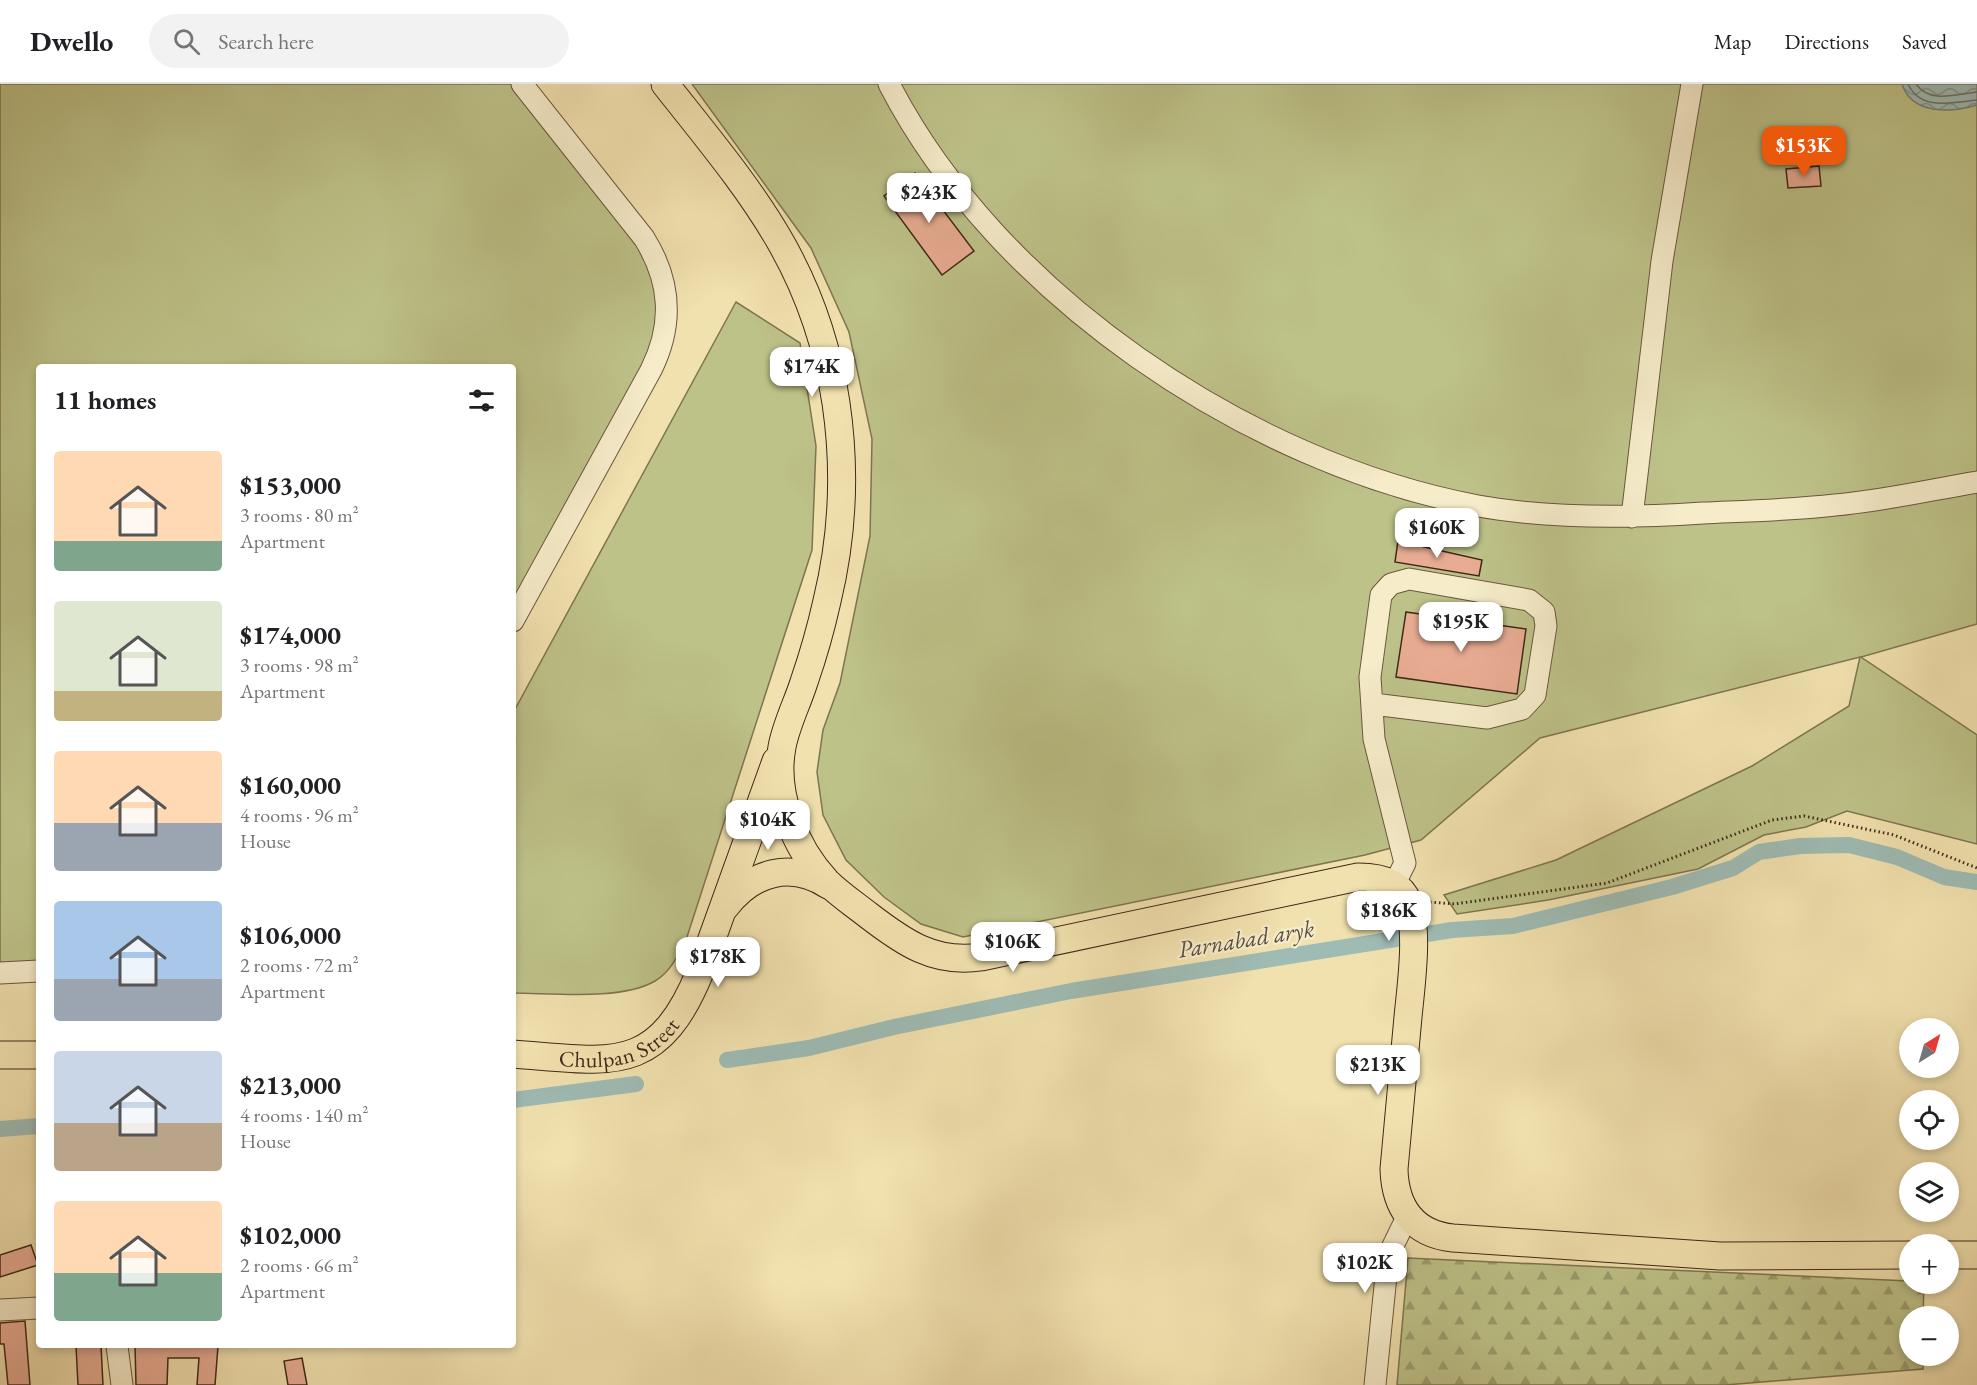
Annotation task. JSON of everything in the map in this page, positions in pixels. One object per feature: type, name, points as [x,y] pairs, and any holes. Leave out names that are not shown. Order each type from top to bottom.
[{"type":"main road","name":"Chulpan Street","points":[[516,1054],[605,1060],[627,1057],[648,1047],[670,1027],[688,1002],[804,682],[835,564],[843,483],[836,401],[819,327],[800,274],[756,199],[665,84]]},
{"type":"main road","points":[[782,744],[782,784],[790,823],[814,866],[834,889]]},
{"type":"main road","points":[[722,912],[743,888],[772,873],[788,871],[803,873],[834,889],[910,946],[929,954],[961,959],[981,957],[1358,877],[1382,879],[1404,903],[1413,961],[1394,1169],[1396,1194],[1407,1217],[1429,1233],[1453,1238],[1720,1256],[1899,1255]]},
{"type":"main road","points":[[0,1055],[36,1055]]},
{"type":"main road","points":[[1959,1255],[1977,1255]]},
{"type":"street","points":[[516,616],[648,377],[662,343],[668,312],[660,266],[644,238],[522,84]]},
{"type":"street","points":[[889,84],[920,139],[968,202],[1014,255],[1071,305],[1137,357],[1210,403],[1344,468],[1413,491],[1480,506],[1632,518],[1836,505],[1977,482]]},
{"type":"street","points":[[1632,518],[1662,261],[1692,84]]},
{"type":"street","points":[[1373,704],[1487,718],[1522,709],[1535,695],[1546,626],[1544,612],[1528,600],[1409,579],[1391,584],[1381,595],[1370,677],[1374,739],[1405,862],[1404,903]]},
{"type":"street","points":[[0,973],[36,971]]},
{"type":"street","points":[[1375,1385],[1388,1256],[1407,1217]]},
{"type":"street","points":[[0,1310],[36,1308]]},
{"type":"street","points":[[117,1348],[122,1385]]},
{"type":"path","points":[[1404,903],[1454,904],[1607,883],[1772,820],[1804,816],[1894,835],[1977,868]]},
{"type":"green space","points":[[0,84],[514,84],[642,246],[657,273],[657,338],[516,603],[516,364],[36,364],[36,965],[0,967]]},
{"type":"green space","points":[[692,84],[1977,84],[1977,624],[1861,657],[1977,735],[1977,844],[1847,811],[1806,827],[1764,835],[1698,869],[1548,900],[1457,914],[1444,895],[1556,860],[1752,766],[1849,706],[1860,657],[1540,738],[1421,840],[1365,855],[963,937],[921,924],[884,897],[846,860],[823,815],[817,772],[823,730],[840,683],[870,536],[872,439],[849,332],[811,248]]},
{"type":"green space","points":[[736,302],[800,343],[816,446],[812,550],[687,937],[666,972],[655,981],[641,987],[605,994],[516,993],[516,707]]},
{"type":"green space","points":[[1408,1258],[1899,1281],[1899,1294],[1924,1294],[1923,1306],[1899,1306],[1899,1366],[1923,1366],[1923,1369],[1725,1385],[1397,1385]]},
{"type":"water","points":[[1902,84],[1977,84],[1977,105],[1944,110],[1923,106],[1907,94]]},
{"type":"building","points":[[1819,166],[1821,186],[1788,188],[1786,169]]},
{"type":"building","points":[[915,173],[974,251],[942,275],[884,196]]},
{"type":"building","points":[[1398,541],[1482,560],[1479,576],[1395,562]]},
{"type":"building","points":[[1406,612],[1526,629],[1517,694],[1396,677]]},
{"type":"building","points":[[31,1245],[36,1266],[0,1277],[0,1255]]},
{"type":"building","points":[[25,1321],[30,1385],[8,1385],[4,1344],[0,1344],[0,1323]]},
{"type":"building","points":[[76,1348],[101,1348],[103,1385],[78,1385]]},
{"type":"building","points":[[135,1348],[218,1348],[215,1385],[197,1385],[199,1358],[168,1358],[167,1385],[136,1385]]},
{"type":"building","points":[[302,1358],[307,1385],[288,1385],[284,1361]]},
{"type":"waterway","name":"Parnabad aryk","points":[[727,1060],[809,1048],[894,1027],[1071,991],[1452,930],[1513,926],[1672,887],[1733,868],[1759,852],[1800,846],[1849,845],[1897,857],[1944,877],[1977,882]]},
{"type":"waterway","name":"Parnabad aryk","points":[[516,1100],[636,1084]]},
{"type":"waterway","name":"Parnabad aryk","points":[[0,1129],[36,1126]]}]
